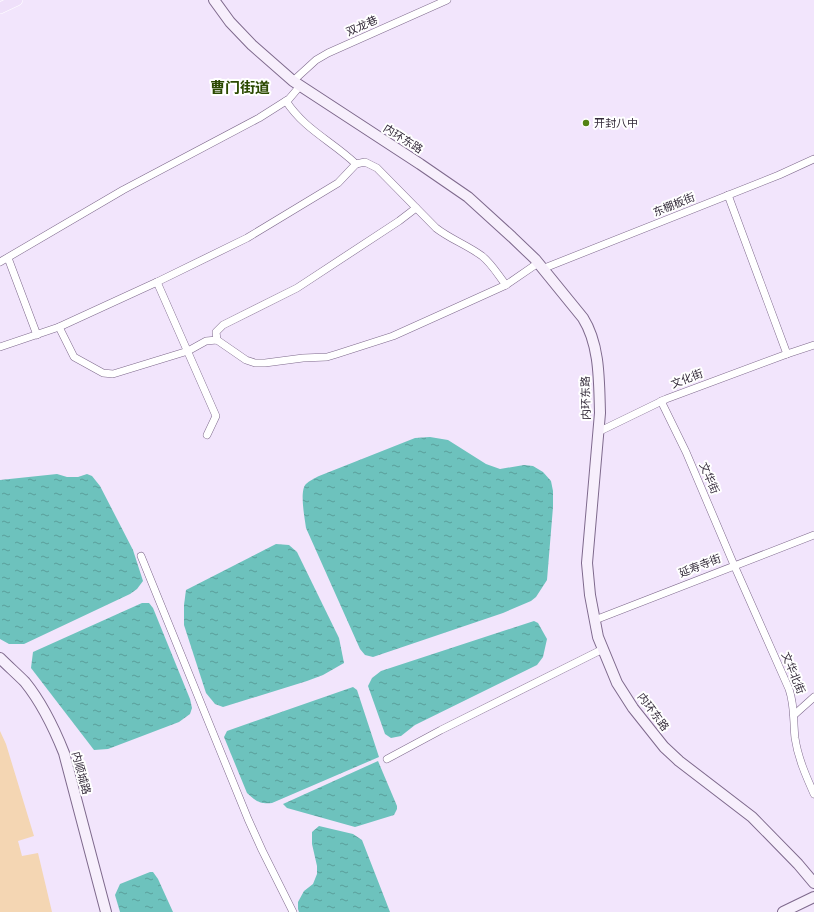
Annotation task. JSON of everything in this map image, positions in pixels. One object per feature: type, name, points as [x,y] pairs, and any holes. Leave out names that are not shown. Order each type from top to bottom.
[{"type":"main road","points":[[0,8],[17,0]]},
{"type":"street","name":"内环东路","points":[[214,0],[230,22],[248,41],[296,83],[468,197],[512,237],[540,266],[583,318],[593,336],[600,390],[587,563],[590,595],[598,637],[617,683],[633,708],[664,747],[752,817],[798,864],[814,883]]},
{"type":"street","name":"双龙巷","points":[[0,262],[123,190],[259,118],[289,100],[296,83],[316,60],[328,53],[447,0]]},
{"type":"street","points":[[286,101],[293,113],[316,134],[348,156],[356,164]]},
{"type":"street","name":"东棚板街","points":[[217,340],[246,360],[255,363],[327,357],[392,336],[506,285],[540,266],[728,195],[814,159]]},
{"type":"street","points":[[0,347],[59,327],[157,282],[247,238],[338,183],[356,164],[365,162],[377,168],[436,228],[481,256],[489,263],[506,285]]},
{"type":"street","points":[[728,195],[787,354]]},
{"type":"street","points":[[59,327],[74,356],[103,373],[113,374],[121,372],[188,351],[206,341],[217,340],[216,332],[223,325],[296,288],[399,221],[416,208]]},
{"type":"street","points":[[8,258],[37,335]]},
{"type":"street","points":[[157,282],[216,416],[207,435]]},
{"type":"street","name":"文化街","points":[[598,432],[661,401],[814,345]]},
{"type":"street","name":"文华街","points":[[661,401],[686,452],[734,565]]},
{"type":"street","name":"延寿寺街","points":[[595,620],[814,535]]},
{"type":"street","points":[[141,556],[248,819],[293,912]]},
{"type":"street","name":"文华北街","points":[[734,565],[789,689],[793,701],[795,738],[798,753],[802,767],[814,794]]},
{"type":"street","points":[[387,759],[441,730],[603,649]]},
{"type":"street","name":"内顺城路","points":[[0,658],[24,682],[42,706],[56,732],[64,753],[106,912]]},
{"type":"street","points":[[794,715],[814,697]]},
{"type":"street","points":[[783,912],[814,898]]},
{"type":"street","points":[[798,912],[814,904]]},
{"type":"shaded area","points":[[0,731],[6,744],[34,836],[18,841],[22,856],[38,853],[52,912],[0,912]]},
{"type":"water","points":[[430,437],[448,440],[486,464],[500,469],[524,465],[533,466],[543,472],[551,481],[553,491],[553,507],[547,580],[536,597],[531,601],[503,613],[373,657],[365,655],[360,649],[306,528],[303,499],[304,488],[307,483],[319,476],[415,438]]},
{"type":"water","points":[[57,474],[67,477],[78,477],[87,474],[92,476],[100,486],[133,550],[143,581],[137,589],[130,594],[24,644],[9,644],[0,639],[0,480]]},
{"type":"water","points":[[276,544],[289,545],[297,552],[339,638],[344,663],[323,675],[307,681],[223,707],[215,704],[206,693],[184,625],[186,590]]},
{"type":"water","points":[[142,603],[149,603],[153,608],[190,699],[192,708],[190,714],[179,722],[108,749],[94,750],[31,668],[33,652]]},
{"type":"water","points":[[534,621],[538,623],[547,639],[543,657],[537,665],[415,725],[401,736],[391,738],[385,734],[368,686],[372,678],[381,671]]},
{"type":"water","points":[[353,687],[357,690],[379,757],[272,803],[258,801],[247,793],[224,737],[227,731]]},
{"type":"water","points":[[378,761],[397,806],[394,815],[355,827],[287,808],[283,804]]},
{"type":"water","points":[[319,826],[353,834],[362,840],[390,912],[299,912],[298,902],[304,891],[313,884],[317,874],[317,866],[312,844],[312,832]]},
{"type":"water","points":[[153,872],[158,879],[173,912],[120,912],[115,895],[120,884]]},
{"type":"place","name":"开封八中","points":[[586,123]]},
{"type":"district","name":"曹门街道","points":[[240,88]]}]
